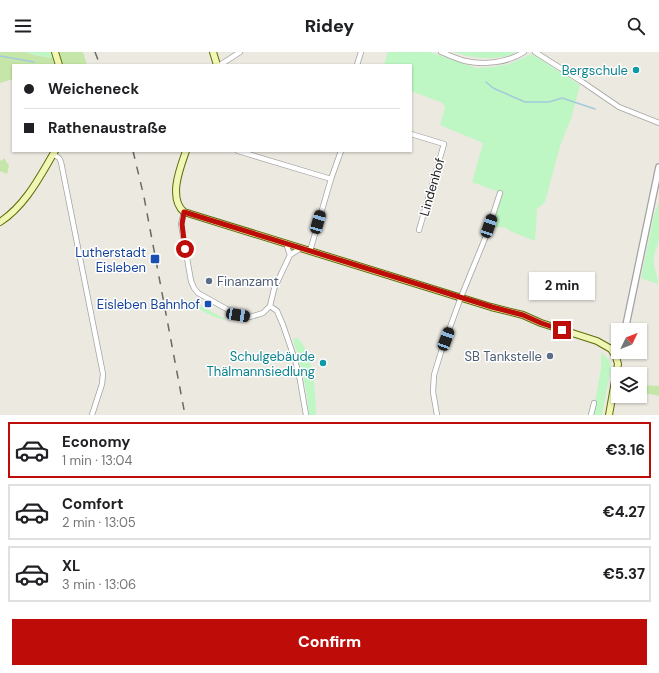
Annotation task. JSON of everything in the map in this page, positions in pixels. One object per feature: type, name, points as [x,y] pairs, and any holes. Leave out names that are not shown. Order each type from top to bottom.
[{"type":"main road","points":[[55,52],[59,64]]},
{"type":"main road","points":[[213,52],[216,64]]},
{"type":"main road","points":[[0,222],[20,206],[54,152]]},
{"type":"main road","points":[[186,152],[176,183],[178,204],[184,212],[523,315],[541,323],[605,344],[611,349]]},
{"type":"main road","points":[[609,415],[618,364],[617,359]]},
{"type":"street","points":[[222,64],[240,52]]},
{"type":"street","points":[[357,64],[361,52]]},
{"type":"street","points":[[441,52],[465,61],[492,63],[516,57],[524,52]]},
{"type":"street","points":[[535,52],[581,81],[619,108],[659,123]]},
{"type":"street","name":"Lindenhof","points":[[412,134],[444,144],[419,230]]},
{"type":"street","points":[[54,152],[61,162],[103,374],[102,384],[92,415]]},
{"type":"street","points":[[241,152],[331,179]]},
{"type":"street","points":[[310,251],[331,179],[341,152]]},
{"type":"street","points":[[627,323],[657,189],[659,167]]},
{"type":"street","points":[[437,415],[433,392],[434,375],[461,297],[486,236],[500,193]]},
{"type":"street","points":[[184,212],[182,224],[192,285],[202,296],[238,315],[250,317],[263,314],[270,306],[274,289],[290,255],[301,248]]},
{"type":"street","points":[[286,243],[290,255]]},
{"type":"street","points":[[270,306],[277,311],[295,360],[306,415]]},
{"type":"street","points":[[591,415],[594,403]]},
{"type":"green space","points":[[0,52],[25,52],[53,58],[54,64],[12,64],[12,79],[0,83]]},
{"type":"green space","points":[[25,52],[50,52],[53,58],[34,55]]},
{"type":"green space","points":[[58,52],[83,52],[87,64],[62,64]]},
{"type":"green space","points":[[388,52],[430,52],[476,68],[509,64],[532,54],[580,85],[571,119],[560,146],[545,202],[537,209],[535,241],[512,232],[504,227],[493,228],[491,226],[502,193],[472,182],[483,143],[440,125],[445,108],[443,103],[412,91],[412,64],[384,64]]},
{"type":"green space","points":[[453,52],[516,52],[502,57],[485,58]]},
{"type":"green space","points":[[4,158],[9,166],[7,174],[0,171],[0,160],[1,161]]},
{"type":"green space","points":[[659,202],[659,238],[654,254],[654,268],[658,279],[658,284],[641,278],[654,215]]},
{"type":"green space","points":[[191,299],[227,320],[211,316],[202,311],[188,302]]},
{"type":"green space","points":[[298,338],[304,346],[311,365],[316,415],[309,415],[307,396],[299,358],[293,340]]},
{"type":"green space","points":[[601,352],[609,360],[611,367],[602,415],[593,415],[601,368]]},
{"type":"green space","points":[[647,385],[659,386],[659,396],[647,393]]},
{"type":"waterway","points":[[0,56],[34,62]]},
{"type":"waterway","points":[[486,82],[493,88],[525,102],[549,102],[562,98],[595,109]]},
{"type":"railway","points":[[95,52],[100,64]]},
{"type":"railway","points":[[133,152],[144,197],[185,415]]},
{"type":"place","name":"Bergschule","points":[[636,70]]},
{"type":"place","name":"Lutherstadt Eisleben","points":[[155,259]]},
{"type":"place","name":"Finanzamt","points":[[209,281]]},
{"type":"place","name":"Eisleben Bahnhof","points":[[208,304]]},
{"type":"place","name":"SB Tankstelle","points":[[550,356]]},
{"type":"place","name":"Schulgebäude Thälmannsiedlung","points":[[323,363]]},
{"type":"route","points":[[185,249],[182,224],[184,212],[492,307],[523,315],[562,330]]}]
